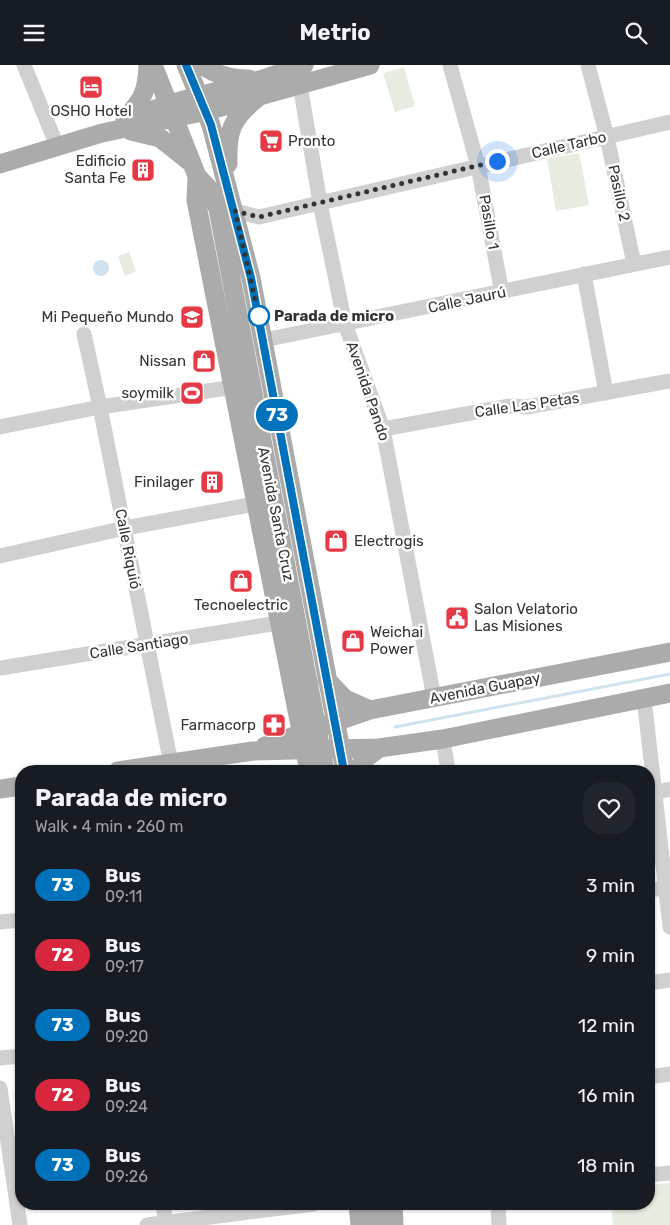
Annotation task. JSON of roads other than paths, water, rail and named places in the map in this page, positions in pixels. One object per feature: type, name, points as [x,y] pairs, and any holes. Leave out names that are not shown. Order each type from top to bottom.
[{"type":"main road","points":[[122,122],[141,101],[146,90],[148,65]]},
{"type":"main road","points":[[153,65],[189,101]]},
{"type":"main road","points":[[102,133],[122,122],[189,101],[262,87],[299,71],[370,65]]},
{"type":"main road","points":[[0,165],[102,133],[189,101],[218,74],[262,87]]},
{"type":"main road","points":[[228,185],[228,151],[232,124],[262,87]]},
{"type":"main road","name":"Avenida Santa Cruz","points":[[189,101],[196,200],[245,442],[278,623],[295,697],[323,765]]},
{"type":"main road","name":"Avenida Santa Cruz","points":[[189,101],[228,185],[235,211],[264,340],[326,679],[339,717],[314,740]]},
{"type":"main road","points":[[102,133],[135,131],[160,138],[194,169]]},
{"type":"main road","name":"Avenida Santa Cruz","points":[[194,169],[211,191],[218,209],[248,360],[314,740],[310,765]]},
{"type":"main road","points":[[245,442],[248,360]]},
{"type":"main road","name":"Avenida Guapay","points":[[314,740],[339,717],[670,652]]},
{"type":"main road","points":[[326,679],[345,699],[370,710]]},
{"type":"main road","points":[[163,765],[314,740],[379,748],[443,739],[670,693]]},
{"type":"main road","points":[[264,749],[288,725],[293,713],[295,697]]},
{"type":"main road","name":"Avenida Santa Cruz","points":[[314,740],[338,765]]},
{"type":"main road","points":[[361,765],[365,759],[379,748]]},
{"type":"main road","points":[[264,749],[289,765]]},
{"type":"main road","points":[[0,789],[15,787]]},
{"type":"main road","points":[[359,1210],[360,1225]]},
{"type":"street","points":[[24,65],[57,146]]},
{"type":"street","name":"Pasillo 1","points":[[450,65],[478,165],[502,293]]},
{"type":"street","name":"Pasillo 2","points":[[588,65],[607,137],[634,264]]},
{"type":"street","name":"Avenida Pando","points":[[299,71],[320,203],[345,325],[383,429],[434,698]]},
{"type":"street","name":"Calle Tarbo","points":[[235,211],[259,217],[478,165],[670,123]]},
{"type":"street","name":"Calle Jaurú","points":[[264,340],[502,293],[670,257]]},
{"type":"street","points":[[584,274],[606,393]]},
{"type":"street","name":"Calle Riquió","points":[[84,335],[171,764]]},
{"type":"street","name":"Calle Las Petas","points":[[383,429],[510,406],[527,407],[670,381]]},
{"type":"street","points":[[0,427],[100,407],[234,387]]},
{"type":"street","points":[[0,556],[124,528],[255,503]]},
{"type":"street","name":"Calle Santiago","points":[[0,668],[278,623]]},
{"type":"street","points":[[644,698],[649,765]]},
{"type":"street","points":[[443,739],[447,765]]},
{"type":"street","points":[[655,793],[670,789]]},
{"type":"street","points":[[655,816],[668,887],[670,927]]},
{"type":"street","points":[[655,889],[668,887]]},
{"type":"street","points":[[0,922],[15,921]]},
{"type":"street","points":[[655,982],[670,980]]},
{"type":"street","points":[[0,1058],[15,1057]]},
{"type":"street","points":[[655,1076],[670,1074]]},
{"type":"street","points":[[0,1088],[15,1191]]},
{"type":"street","points":[[655,1174],[670,1173]]},
{"type":"street","points":[[18,1210],[20,1225]]},
{"type":"street","points":[[164,1210],[166,1224]]},
{"type":"street","points":[[147,1225],[166,1224],[248,1210]]},
{"type":"street","points":[[498,1210],[499,1225]]},
{"type":"water","points":[[101,260],[109,268],[101,276],[93,268]]},
{"type":"waterway","points":[[395,727],[670,674]]},
{"type":"place","name":"OSHO Hotel","points":[[91,87]]},
{"type":"place","name":"Pronto","points":[[271,141]]},
{"type":"place","name":"Edificio Santa Fe","points":[[143,170]]},
{"type":"place","name":"Parada de micro","points":[[259,316]]},
{"type":"place","name":"Mi Pequeño Mundo","points":[[192,317]]},
{"type":"place","name":"Nissan","points":[[204,361]]},
{"type":"place","name":"soymilk","points":[[192,393]]},
{"type":"place","name":"Finilager","points":[[212,482]]},
{"type":"place","name":"Electrogis","points":[[336,541]]},
{"type":"place","name":"Tecnoelectric","points":[[241,581]]},
{"type":"place","name":"Salon Velatorio Las Misiones","points":[[457,618]]},
{"type":"place","name":"Weichai Power","points":[[353,641]]},
{"type":"place","name":"Farmacorp","points":[[274,725]]}]
